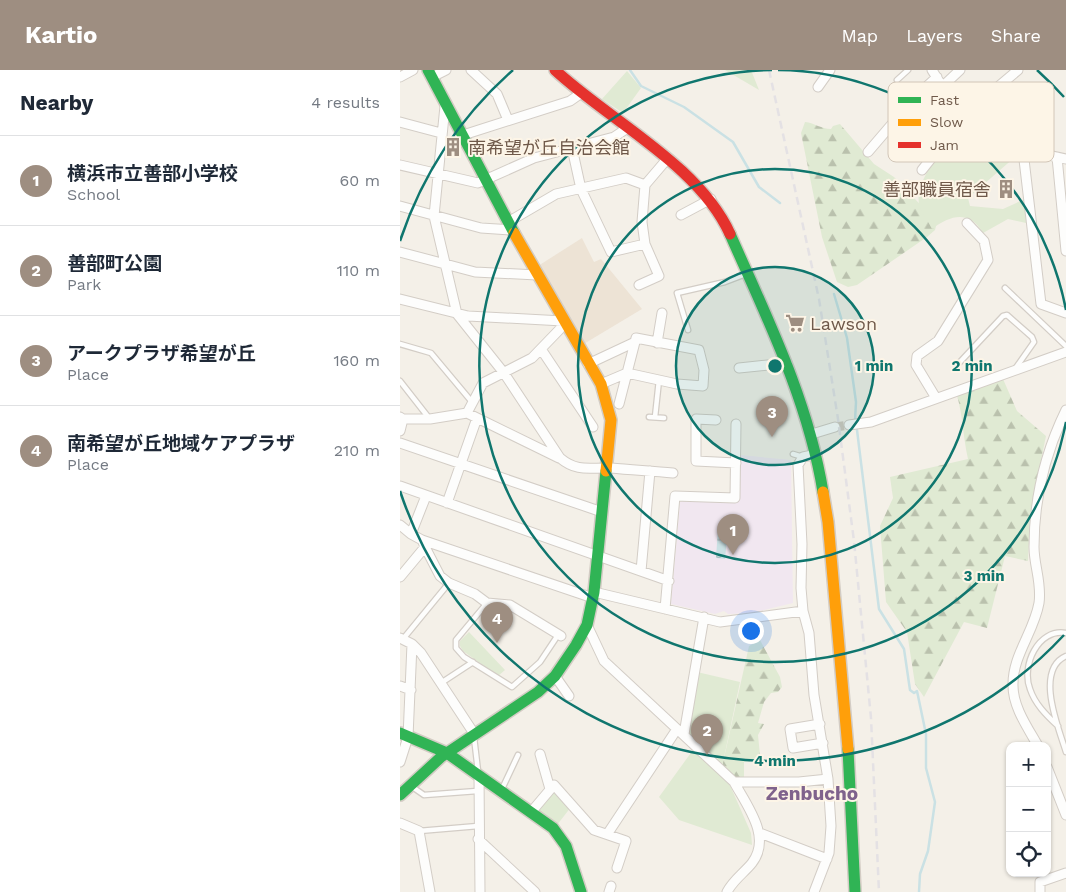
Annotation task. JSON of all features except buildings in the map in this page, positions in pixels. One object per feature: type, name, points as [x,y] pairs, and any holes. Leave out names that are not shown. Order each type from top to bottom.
[{"type":"street","points":[[400,77],[413,70]]},
{"type":"street","points":[[400,795],[447,753],[520,706],[554,676],[576,645],[587,624],[594,595],[606,468],[609,408],[601,384],[562,321],[460,136],[430,74],[446,70]]},
{"type":"street","points":[[471,70],[497,94],[508,120]]},
{"type":"street","points":[[555,70],[580,94],[668,158],[693,179],[711,199],[723,218],[787,363],[812,434],[828,522],[849,758],[855,892]]},
{"type":"street","points":[[818,88],[830,70]]},
{"type":"street","points":[[947,82],[960,70]]},
{"type":"street","points":[[1004,82],[1018,70]]},
{"type":"street","points":[[460,136],[570,101],[580,94]]},
{"type":"street","points":[[446,106],[441,133],[434,216],[458,314],[504,373],[560,458],[566,464],[586,470],[606,468],[673,473]]},
{"type":"street","points":[[400,122],[441,133]]},
{"type":"street","points":[[400,165],[478,184],[534,158],[614,137],[626,129]]},
{"type":"street","points":[[868,152],[888,129]]},
{"type":"street","points":[[572,148],[581,189],[611,252],[645,244]]},
{"type":"street","points":[[639,285],[659,276],[645,244],[642,222],[645,185],[668,158]]},
{"type":"street","points":[[1062,158],[1066,251]]},
{"type":"street","points":[[922,170],[928,162]]},
{"type":"street","points":[[1024,162],[1041,304],[1066,312]]},
{"type":"street","points":[[400,206],[481,228],[510,226],[556,194],[626,178],[645,185]]},
{"type":"street","points":[[680,215],[711,199]]},
{"type":"street","points":[[936,398],[916,365],[917,356],[938,341],[988,260],[984,242],[967,223]]},
{"type":"street","points":[[400,252],[475,272],[537,275]]},
{"type":"street","points":[[400,298],[458,314],[562,321]]},
{"type":"street","points":[[657,343],[662,313]]},
{"type":"street","points":[[467,413],[483,382],[532,358],[560,329],[562,321]]},
{"type":"street","points":[[601,384],[627,373],[659,380],[703,386],[704,370],[699,350],[636,338],[635,342],[627,373],[619,404]]},
{"type":"street","points":[[588,364],[635,342]]},
{"type":"street","points":[[541,349],[594,427]]},
{"type":"street","points":[[850,425],[871,422],[1066,352]]},
{"type":"street","points":[[738,368],[787,363]]},
{"type":"street","points":[[1036,742],[1017,706],[1013,688],[1014,673],[1039,605],[1041,589],[1034,549],[1038,497],[1052,443],[1066,410]]},
{"type":"street","points":[[400,431],[402,418],[430,419],[467,413],[560,458]]},
{"type":"street","points":[[447,503],[477,418]]},
{"type":"street","points":[[716,420],[696,419],[696,460],[736,463]]},
{"type":"street","points":[[665,609],[669,581],[675,496],[735,498],[736,424]]},
{"type":"street","points":[[812,434],[834,427]]},
{"type":"street","points":[[400,443],[602,512]]},
{"type":"street","points":[[814,892],[827,859],[831,826],[828,779],[814,695],[809,634],[803,611],[798,465],[804,457],[817,454]]},
{"type":"street","points":[[642,571],[650,471]]},
{"type":"street","points":[[400,486],[669,581]]},
{"type":"street","points":[[411,534],[426,496]]},
{"type":"street","points":[[400,525],[424,543],[594,595],[704,617],[720,622],[803,611]]},
{"type":"street","points":[[400,577],[424,543]]},
{"type":"street","points":[[424,543],[440,576],[449,583],[475,594],[487,603],[510,604],[576,645]]},
{"type":"street","points":[[608,833],[680,731],[704,617]]},
{"type":"street","points":[[587,624],[604,661],[734,782],[760,833],[760,852],[727,892]]},
{"type":"street","points":[[405,640],[421,653],[474,735]]},
{"type":"street","points":[[400,762],[411,690],[405,640]]},
{"type":"street","points":[[554,676],[569,696]]},
{"type":"street","points":[[400,686],[411,690]]},
{"type":"street","points":[[820,724],[790,729],[794,748],[823,743]]},
{"type":"street","points":[[404,735],[447,753],[532,811],[559,834],[564,841],[580,892]]},
{"type":"street","points":[[540,754],[550,788]]},
{"type":"street","points":[[479,776],[477,791],[480,892]]},
{"type":"street","points":[[1051,777],[1066,815]]},
{"type":"street","points":[[734,782],[799,782],[828,779]]},
{"type":"street","points":[[532,811],[554,785],[594,830],[608,833],[626,841],[617,868]]},
{"type":"street","points":[[400,823],[419,831],[430,892]]},
{"type":"street","points":[[760,833],[827,859]]},
{"type":"street","points":[[478,839],[534,892]]},
{"type":"street","points":[[1040,892],[1040,882],[1066,873]]},
{"type":"lane","points":[[897,80],[908,70]]},
{"type":"lane","points":[[688,330],[677,293],[725,282],[748,273]]},
{"type":"lane","points":[[1006,288],[1066,346]]},
{"type":"lane","points":[[960,362],[1003,316],[1007,316],[1032,337],[1034,342],[1014,371]]},
{"type":"lane","points":[[400,344],[431,353],[472,403]]},
{"type":"lane","points":[[659,380],[652,417],[664,418]]},
{"type":"lane","points":[[400,381],[430,419]]},
{"type":"lane","points":[[793,454],[804,457]]},
{"type":"lane","points":[[405,640],[449,583]]},
{"type":"lane","points":[[487,603],[456,640],[456,648],[473,662],[512,688],[540,662],[562,636]]},
{"type":"lane","points":[[1058,726],[1043,712],[1032,695],[1027,678],[1030,659],[1041,640],[1056,633],[1066,633]]},
{"type":"lane","points":[[1066,656],[1057,665],[1050,683],[1050,696],[1066,752]]},
{"type":"lane","points":[[441,683],[473,662]]},
{"type":"lane","points":[[474,735],[479,776]]},
{"type":"lane","points":[[502,791],[518,755]]},
{"type":"lane","points":[[410,786],[424,795],[477,791]]},
{"type":"lane","points":[[419,831],[478,826]]},
{"type":"shaded area","points":[[582,238],[594,262],[601,259],[642,309],[582,345],[538,266]]},
{"type":"shaded area","points":[[740,455],[791,460],[793,603],[751,613],[728,614],[724,611],[715,614],[671,604],[680,502],[683,500],[737,503]]},
{"type":"green space","points":[[725,70],[751,70],[759,90]]},
{"type":"green space","points":[[627,71],[641,88],[623,113],[602,99]]},
{"type":"green space","points":[[805,122],[831,129],[833,126],[840,124],[874,164],[894,177],[937,222],[935,230],[927,237],[857,285],[848,287],[837,282],[822,237],[801,133]]},
{"type":"green space","points":[[934,162],[1009,162],[968,198],[970,206],[1003,209],[1025,199],[1026,223],[1008,219],[983,233],[972,221],[959,217],[946,220],[932,229],[919,204],[922,182]]},
{"type":"green space","points":[[1003,379],[1017,411],[1046,436],[1030,514],[1028,561],[1005,556],[987,628],[964,622],[924,697],[915,684],[907,632],[886,602],[880,526],[893,498],[890,477],[968,459],[957,395]]},
{"type":"green space","points":[[469,632],[505,670],[498,676],[463,651],[460,641]]},
{"type":"green space","points":[[760,640],[780,677],[782,687],[778,692],[771,693],[764,702],[758,723],[764,724],[758,735],[760,755],[752,761],[744,762],[744,778],[735,777],[722,767],[749,646]]},
{"type":"green space","points":[[697,672],[740,682],[722,767],[751,833],[752,845],[679,820],[659,797],[698,743],[686,733]]},
{"type":"green space","points":[[553,791],[571,807],[557,825],[540,812],[540,806]]},
{"type":"water","points":[[718,528],[728,528],[725,559],[716,558]]},
{"type":"waterway","points":[[630,70],[641,86],[684,107],[733,142],[759,187],[780,203]]},
{"type":"waterway","points":[[834,294],[847,338],[856,402],[855,421]]},
{"type":"waterway","points":[[857,430],[879,609],[904,649],[910,690],[914,693],[917,691],[926,734],[926,768],[935,802],[928,851],[920,874],[919,892]]},
{"type":"tunnel","points":[[835,427],[849,425]]},
{"type":"railway","points":[[769,70],[819,299],[838,419],[854,541],[871,718],[879,892]]},
{"type":"traffic: fast","points":[[428,70],[514,233]]},
{"type":"traffic: fast","points":[[730,234],[772,328],[797,392],[816,458],[823,492]]},
{"type":"traffic: fast","points":[[400,795],[441,757],[538,692],[555,676],[576,645],[587,625],[594,592],[606,471]]},
{"type":"traffic: fast","points":[[400,733],[447,753],[553,828],[566,846],[581,892]]},
{"type":"traffic: fast","points":[[848,749],[855,892]]},
{"type":"traffic: slow","points":[[514,233],[601,384],[611,420],[606,471]]},
{"type":"traffic: slow","points":[[823,492],[828,522],[848,749]]},
{"type":"traffic: jam","points":[[555,70],[676,165],[716,209],[730,234]]},
{"type":"place","name":"南希望が丘自治会館","points":[[453,147]]},
{"type":"place","name":"善部職員宿舎","points":[[1006,189]]},
{"type":"place","name":"Lawson","points":[[795,323]]},
{"type":"place","name":"アークプラザ希望が丘","points":[[772,437]]},
{"type":"place","name":"横浜市立善部小学校","points":[[733,555]]},
{"type":"place","name":"南希望が丘地域ケアプラザ","points":[[497,643]]},
{"type":"place","name":"善部町公園","points":[[707,755]]},
{"type":"district","name":"Zenbucho","points":[[812,793]]}]
